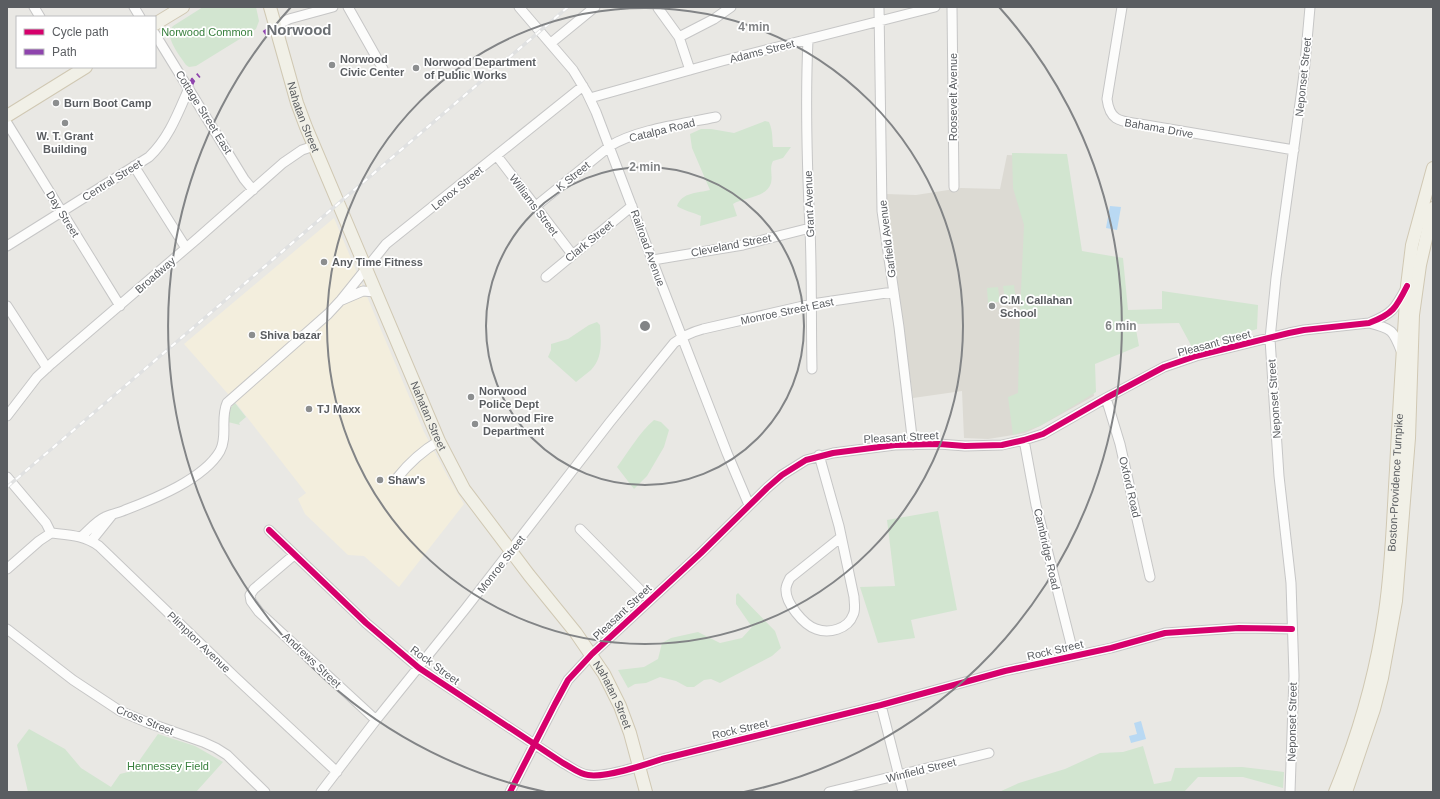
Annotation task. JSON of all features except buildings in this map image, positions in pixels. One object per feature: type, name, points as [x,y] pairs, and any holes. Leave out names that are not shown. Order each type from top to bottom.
[{"type":"main road","points":[[156,23],[183,7]]},
{"type":"main road","name":"Nahatan Street","points":[[270,7],[297,102],[314,146],[439,441],[464,489],[592,654],[604,674],[620,706],[630,733],[646,792]]},
{"type":"main road","points":[[7,116],[74,70]]},
{"type":"main road","name":"Boston-Providence Turnpike","points":[[1335,792],[1349,758],[1366,703],[1378,654],[1385,612],[1391,564],[1407,286],[1412,245],[1433,168]]},
{"type":"main road","name":"Boston-Providence Turnpike","points":[[1346,792],[1374,709],[1382,678],[1396,602],[1409,438],[1413,315],[1420,265],[1433,208]]},
{"type":"street","points":[[34,7],[39,16]]},
{"type":"street","points":[[134,7],[139,16]]},
{"type":"street","points":[[275,26],[288,19],[334,7]]},
{"type":"street","points":[[348,7],[383,69]]},
{"type":"street","name":"Railroad Avenue","points":[[519,7],[573,70],[590,98],[610,146],[659,278],[727,453],[749,505]]},
{"type":"street","points":[[551,43],[595,7]]},
{"type":"street","points":[[679,37],[714,19],[731,7]]},
{"type":"street","name":"Garfield Avenue","points":[[879,7],[882,210],[899,327],[912,445]]},
{"type":"street","name":"Adams Street","points":[[590,98],[690,70],[935,7]]},
{"type":"street","name":"Roosevelt Avenue","points":[[952,7],[954,187]]},
{"type":"street","name":"Bahama Drive","points":[[1122,7],[1107,100],[1111,115],[1121,121],[1147,126],[1294,150]]},
{"type":"street","name":"Neponset Street","points":[[1290,792],[1294,676],[1291,582],[1279,476],[1270,338],[1276,278],[1304,74],[1310,7]]},
{"type":"street","points":[[658,8],[679,37],[690,70]]},
{"type":"street","name":"Cottage Street East","points":[[156,36],[244,179],[253,190]]},
{"type":"street","name":"Grant Avenue","points":[[808,40],[808,198],[812,304],[812,369]]},
{"type":"street","name":"Lenox Street","points":[[82,537],[100,520],[181,485],[212,461],[222,445],[223,416],[227,403],[328,314],[386,244],[583,86]]},
{"type":"street","name":"Central Street","points":[[7,246],[134,166],[155,151],[168,134],[189,88]]},
{"type":"street","name":"Catalpa Road","points":[[610,146],[645,132],[716,117]]},
{"type":"street","name":"Day Street","points":[[7,122],[120,306]]},
{"type":"street","name":"Broadway","points":[[7,416],[37,377],[46,368],[120,306],[289,159],[302,150],[314,146]]},
{"type":"street","name":"K Street","points":[[536,206],[610,146]]},
{"type":"street","name":"Williams Street","points":[[497,156],[572,254]]},
{"type":"street","points":[[134,166],[186,248]]},
{"type":"street","name":"Clark Street","points":[[546,277],[632,206]]},
{"type":"street","name":"Cleveland Street","points":[[653,260],[743,245],[810,228]]},
{"type":"street","name":"Pleasant Street","points":[[510,792],[568,680],[592,654],[749,505],[782,475],[806,460],[819,455],[862,448],[895,445],[1002,444],[1024,440],[1043,434],[1164,367],[1196,356],[1304,330],[1369,322],[1387,315],[1393,311],[1407,286]]},
{"type":"street","name":"Lenox Street","points":[[341,300],[363,291],[376,292]]},
{"type":"street","name":"Monroe Street East","points":[[682,337],[691,332],[812,304],[894,292]]},
{"type":"street","points":[[7,306],[46,368]]},
{"type":"street","name":"Pleasant Street","points":[[1369,322],[1385,327],[1395,334],[1402,354]]},
{"type":"street","name":"Monroe Street","points":[[321,792],[668,349],[682,337]]},
{"type":"street","name":"Oxford Road","points":[[1106,398],[1120,444],[1150,577]]},
{"type":"street","name":"Cambridge Road","points":[[1024,440],[1038,513],[1074,656]]},
{"type":"street","points":[[397,478],[415,457],[439,441]]},
{"type":"street","points":[[819,455],[838,526],[854,597],[855,608],[854,614],[849,622],[842,628],[824,631],[815,629],[799,616],[788,601],[786,584],[790,578],[825,548],[840,538]]},
{"type":"street","points":[[7,477],[46,523],[51,533],[38,542],[7,569]]},
{"type":"street","points":[[92,540],[112,515]]},
{"type":"street","points":[[580,529],[650,600]]},
{"type":"street","name":"Rock Street","points":[[269,530],[366,623],[419,668],[579,772],[596,776],[640,767],[662,759],[881,705],[1005,671],[1074,656],[1165,633],[1239,628],[1292,629]]},
{"type":"street","name":"Plimpton Avenue","points":[[51,533],[82,537],[92,540],[122,566],[235,677],[337,772]]},
{"type":"street","name":"Andrews Street","points":[[294,555],[254,589],[250,595],[250,599],[258,612],[376,720]]},
{"type":"street","name":"Cross Street","points":[[7,629],[73,680],[120,711],[216,748],[227,755],[266,792]]},
{"type":"street","points":[[881,705],[903,792]]},
{"type":"street","name":"Winfield Street","points":[[829,792],[989,753]]},
{"type":"shaded area","name":"C.M. Callahan School","points":[[1007,155],[1065,157],[1094,396],[1025,433],[988,439],[964,438],[962,391],[913,398],[886,194],[916,195],[961,188],[1000,189]]},
{"type":"shaded area","points":[[334,218],[424,432],[464,504],[399,587],[364,556],[348,555],[305,514],[298,499],[306,493],[236,403],[184,344]]},
{"type":"green space","name":"Norwood Common","points":[[203,7],[256,7],[259,21],[256,29],[196,66],[189,67],[186,65],[174,46],[171,40],[170,30],[173,26]]},
{"type":"green space","points":[[765,121],[769,122],[772,131],[773,147],[791,147],[783,158],[773,161],[771,166],[771,183],[769,188],[765,192],[733,204],[737,216],[700,226],[701,216],[677,206],[679,201],[686,196],[710,190],[692,148],[690,134],[701,129],[711,129],[734,133]]},
{"type":"green space","points":[[1012,153],[1067,154],[1082,251],[1123,258],[1128,310],[1162,309],[1162,291],[1258,305],[1257,329],[1193,349],[1179,323],[1135,324],[1139,346],[1095,364],[1096,392],[1040,426],[1013,435],[1008,397],[1018,393],[1024,225],[1013,188]]},
{"type":"green space","points":[[1014,285],[1016,300],[1005,301],[1003,286]]},
{"type":"green space","points":[[998,287],[1000,302],[988,303],[987,288]]},
{"type":"green space","points":[[597,322],[600,325],[601,337],[598,360],[591,370],[576,382],[548,357],[551,350],[551,344],[568,339],[589,325]]},
{"type":"green space","points":[[235,403],[246,417],[239,423],[240,425],[228,422],[228,411]]},
{"type":"green space","points":[[654,420],[661,422],[669,430],[664,447],[647,476],[634,489],[617,467],[639,436]]},
{"type":"green space","points":[[938,511],[957,610],[911,620],[915,638],[878,643],[860,587],[895,586],[887,520]]},
{"type":"green space","points":[[738,593],[775,631],[781,648],[772,656],[720,683],[711,679],[704,680],[694,687],[687,687],[676,681],[660,677],[646,683],[635,684],[628,688],[618,670],[644,667],[658,659],[662,643],[671,638],[698,632],[720,643],[742,638],[752,627],[736,604],[736,595]]},
{"type":"green space","name":"Hennessey Field","points":[[29,729],[65,749],[81,768],[111,787],[120,774],[132,771],[158,734],[195,746],[223,762],[196,792],[28,792],[17,745]]},
{"type":"green space","points":[[1143,746],[1154,784],[1171,781],[1175,768],[1242,767],[1284,772],[1283,788],[1243,777],[1198,777],[1184,792],[999,792],[1019,783],[1065,769],[1100,753],[1123,752]]},
{"type":"water","points":[[1110,206],[1121,207],[1117,230],[1106,228]]},
{"type":"water","points":[[1141,721],[1146,739],[1131,743],[1129,736],[1137,734],[1134,723]]},
{"type":"railway","points":[[7,487],[568,7]]},
{"type":"marked path","points":[[264,33],[275,26]]},
{"type":"marked path","points":[[189,88],[193,80],[199,75]]},
{"type":"cycle path","points":[[510,792],[568,680],[592,654],[701,553],[767,488],[782,475],[806,460],[833,453],[895,445],[1002,445],[1024,440],[1043,434],[1164,367],[1196,356],[1304,330],[1369,323],[1377,320],[1384,317],[1393,309],[1400,300],[1407,286]]},
{"type":"cycle path","points":[[269,530],[366,623],[419,668],[563,763],[578,772],[588,775],[605,775],[662,759],[881,705],[1005,671],[1111,648],[1165,633],[1239,628],[1292,629]]},
{"type":"place","name":"Norwood Civic Center","points":[[332,65]]},
{"type":"place","name":"Norwood Department of Public Works","points":[[416,68]]},
{"type":"place","name":"Burn Boot Camp","points":[[56,103]]},
{"type":"place","name":"W. T. Grant Building","points":[[65,123]]},
{"type":"place","name":"Any Time Fitness","points":[[324,262]]},
{"type":"place","name":"C.M. Callahan School","points":[[992,306]]},
{"type":"place","name":"Shiva bazar","points":[[252,335]]},
{"type":"place","name":"Norwood Police Dept","points":[[471,397]]},
{"type":"place","name":"TJ Maxx","points":[[309,409]]},
{"type":"place","name":"Norwood Fire Department","points":[[475,424]]},
{"type":"place","name":"Shaw's","points":[[380,480]]},
{"type":"district","name":"Norwood","points":[[299,30]]}]
